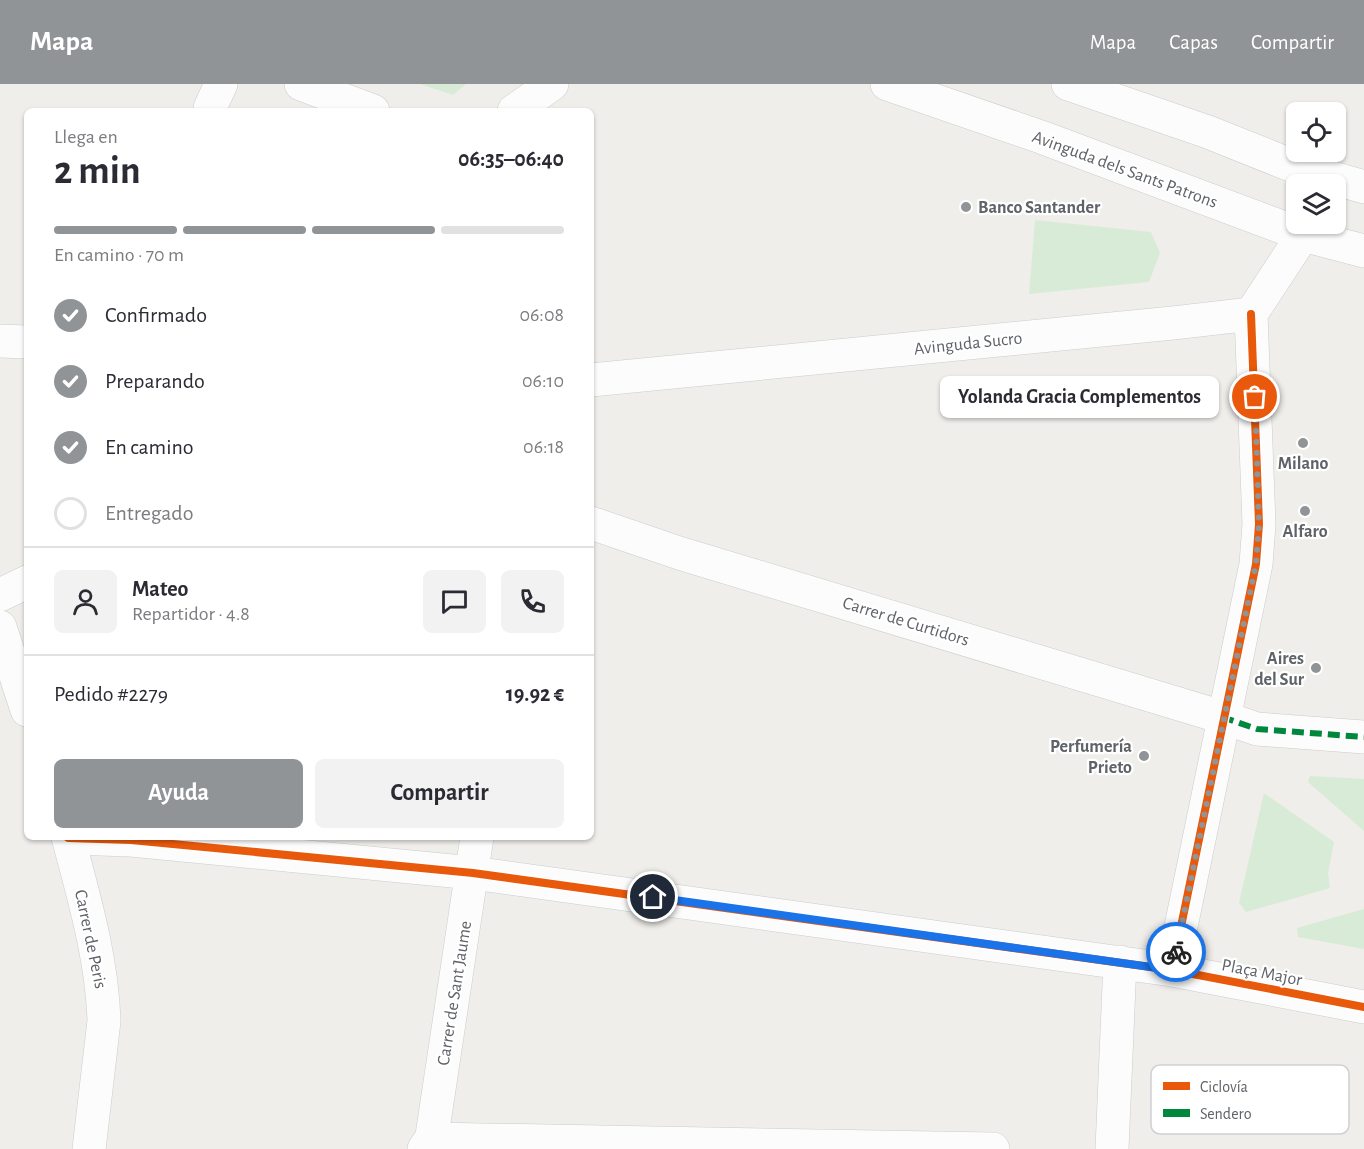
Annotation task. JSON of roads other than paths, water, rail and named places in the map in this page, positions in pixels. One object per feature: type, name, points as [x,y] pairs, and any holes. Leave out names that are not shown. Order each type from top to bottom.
[{"type":"street","points":[[301,84],[365,108]]},
{"type":"street","points":[[518,108],[552,84]]},
{"type":"street","name":"Avinguda dels Sants Patrons","points":[[887,84],[1041,137],[1303,235],[1364,251]]},
{"type":"street","points":[[1068,84],[1208,132],[1298,168],[1364,187]]},
{"type":"street","points":[[1172,970],[1222,717],[1256,564],[1259,524],[1251,314],[1303,235]]},
{"type":"street","name":"Avinguda Sucro","points":[[594,380],[1162,325],[1251,314]]},
{"type":"street","points":[[0,341],[24,342]]},
{"type":"street","name":"Carrer de Curtidors","points":[[594,524],[679,553],[1257,729],[1364,737]]},
{"type":"street","points":[[0,595],[24,583]]},
{"type":"street","points":[[0,627],[24,701]]},
{"type":"street","name":"Carrer de Peris","points":[[69,840],[100,964],[103,1002],[104,1021],[89,1149]]},
{"type":"street","name":"Plaça Major","points":[[131,840],[472,873],[1120,962],[1364,1007]]},
{"type":"street","name":"Carrer de Sant Jaume","points":[[428,1146],[477,840]]},
{"type":"street","points":[[1112,1149],[1120,962]]},
{"type":"street","points":[[428,1146],[993,1149]]},
{"type":"place","name":"Banco Santander","points":[[966,207]]},
{"type":"place","name":"Yolanda Gracia Complementos","points":[[1255,397]]},
{"type":"place","name":"Milano","points":[[1303,443]]},
{"type":"place","name":"Alfaro","points":[[1305,511]]},
{"type":"place","name":"Aires del Sur","points":[[1316,668]]},
{"type":"place","name":"Perfumería Prieto","points":[[1144,756]]}]
